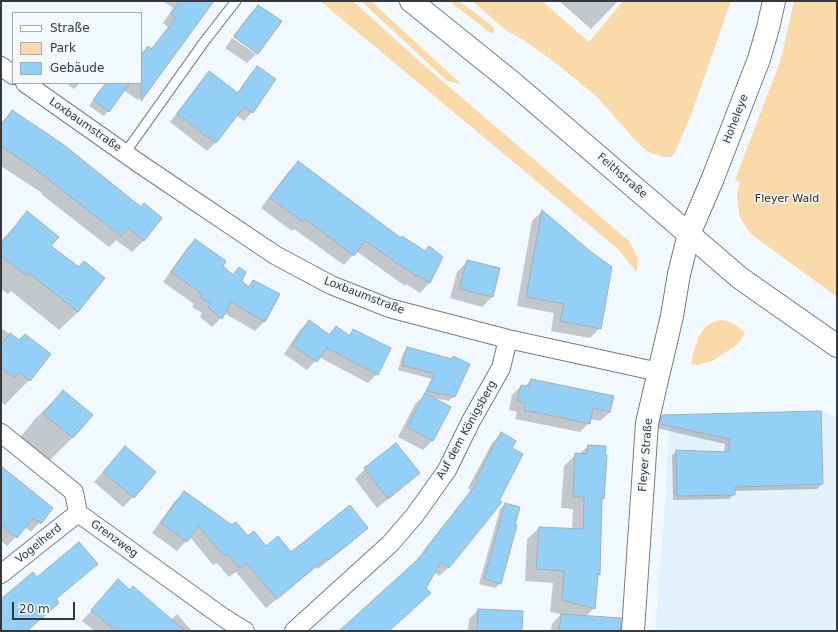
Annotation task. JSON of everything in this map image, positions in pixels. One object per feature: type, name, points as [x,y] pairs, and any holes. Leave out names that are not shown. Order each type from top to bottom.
[{"type":"street","name":"Feithstraße","points":[[411,1],[513,83],[740,278],[837,346]]},
{"type":"street","name":"Hoheleye","points":[[689,234],[713,178],[759,59],[774,1]]},
{"type":"street","points":[[1,66],[12,74]]},
{"type":"street","name":"Loxbaumstraße","points":[[26,84],[124,153],[275,255],[331,285],[389,308],[508,339],[659,372]]},
{"type":"street","name":"Fleyer Straße","points":[[633,631],[647,423],[689,234]]},
{"type":"street","name":"Auf dem Königsberg","points":[[294,631],[390,544],[415,515],[447,470],[471,421],[501,368],[508,339]]},
{"type":"street","points":[[1,433],[74,492],[78,514]]},
{"type":"street","name":"Vogelherd","points":[[1,574],[78,514]]},
{"type":"street","name":"Grenzweg","points":[[78,514],[224,618],[245,631]]},
{"type":"lane","name":"Loxbaumstraße","points":[[124,153],[204,42],[236,1]]},
{"type":"shaded area","points":[[821,411],[837,417],[837,631],[655,631],[670,415]]},
{"type":"green space","points":[[320,1],[353,1],[418,60],[630,242],[638,258],[637,273],[619,250]]},
{"type":"green space","points":[[361,1],[371,1],[461,84],[447,81]]},
{"type":"green space","points":[[449,1],[459,1],[486,21],[495,29],[492,34]]},
{"type":"green space","points":[[472,1],[542,1],[589,42],[623,1],[731,1],[691,115],[674,154],[670,157],[664,157],[648,152],[637,142],[596,96],[553,61],[522,39],[507,31]]},
{"type":"green space","name":"Fleyer Wald","points":[[794,1],[837,1],[837,297],[751,234],[740,218],[738,206],[737,194],[740,182],[735,180],[781,59]]},
{"type":"green space","points":[[721,320],[737,326],[745,332],[741,340],[735,346],[712,361],[698,365],[691,364],[699,336],[705,327]]},
{"type":"building","points":[[180,1],[214,1],[141,101],[142,54],[148,46],[152,49],[176,18],[171,14]]},
{"type":"building","points":[[258,5],[282,21],[258,54],[234,37]]},
{"type":"building","points":[[257,66],[276,79],[253,113],[244,107],[216,143],[177,114],[209,71],[238,93]]},
{"type":"building","points":[[105,84],[129,84],[109,112],[93,100]]},
{"type":"building","points":[[12,110],[64,145],[141,207],[144,203],[162,218],[144,241],[128,228],[121,236],[39,172],[1,146],[1,126]]},
{"type":"building","points":[[298,161],[401,238],[402,236],[425,251],[429,246],[443,257],[430,283],[417,275],[416,276],[365,241],[354,256],[305,219],[303,222],[270,198]]},
{"type":"building","points":[[542,210],[590,251],[612,267],[601,329],[560,321],[564,304],[526,297]]},
{"type":"building","points":[[27,211],[59,237],[51,246],[79,267],[84,261],[105,278],[78,312],[29,273],[27,276],[1,256],[1,244]]},
{"type":"building","points":[[195,239],[226,261],[223,266],[233,275],[239,267],[246,272],[242,281],[249,287],[253,280],[280,294],[265,322],[231,302],[222,319],[208,307],[211,304],[200,297],[202,294],[171,272]]},
{"type":"building","points":[[467,260],[500,268],[493,297],[459,289]]},
{"type":"building","points":[[309,320],[330,335],[336,326],[350,336],[353,329],[391,348],[378,375],[327,348],[317,362],[292,345]]},
{"type":"building","points":[[10,333],[19,340],[25,334],[51,354],[30,381],[19,372],[14,378],[1,368],[1,345]]},
{"type":"building","points":[[407,347],[452,359],[453,356],[470,364],[455,397],[426,391],[435,374],[402,365]]},
{"type":"building","points":[[531,379],[614,396],[610,412],[593,408],[590,424],[524,410],[525,403],[517,401],[521,385],[529,387]]},
{"type":"building","points":[[63,390],[93,415],[73,438],[43,414]]},
{"type":"building","points":[[425,393],[451,407],[433,441],[407,427]]},
{"type":"building","points":[[821,411],[823,484],[735,487],[735,495],[677,496],[676,450],[728,452],[730,439],[660,424],[662,415]]},
{"type":"building","points":[[501,432],[516,441],[512,448],[523,454],[499,501],[502,502],[449,568],[441,562],[426,588],[431,593],[389,631],[339,631],[427,551],[425,550],[479,481],[476,479]]},
{"type":"building","points":[[396,443],[420,473],[388,499],[364,468]]},
{"type":"building","points":[[588,445],[606,446],[605,455],[607,455],[604,499],[602,498],[600,575],[598,574],[595,609],[562,600],[564,571],[536,569],[539,527],[583,529],[584,497],[573,497],[575,453],[587,454]]},
{"type":"building","points":[[125,446],[156,472],[134,498],[103,472]]},
{"type":"building","points":[[1,466],[53,508],[41,524],[33,518],[17,538],[1,525]]},
{"type":"building","points":[[184,491],[232,525],[236,522],[248,536],[254,531],[266,546],[278,536],[291,552],[350,505],[368,528],[328,560],[326,558],[277,599],[246,563],[239,568],[227,554],[224,556],[198,526],[187,542],[161,523]]},
{"type":"building","points":[[505,503],[520,507],[515,525],[517,525],[501,584],[484,579]]},
{"type":"building","points":[[79,542],[98,564],[56,599],[59,603],[27,631],[1,631],[1,599],[33,572],[37,577]]},
{"type":"building","points":[[118,579],[130,590],[133,586],[185,631],[116,631],[91,610]]},
{"type":"building","points":[[478,609],[523,611],[522,631],[477,631]]},
{"type":"building","points":[[561,614],[621,618],[621,631],[559,631]]}]
